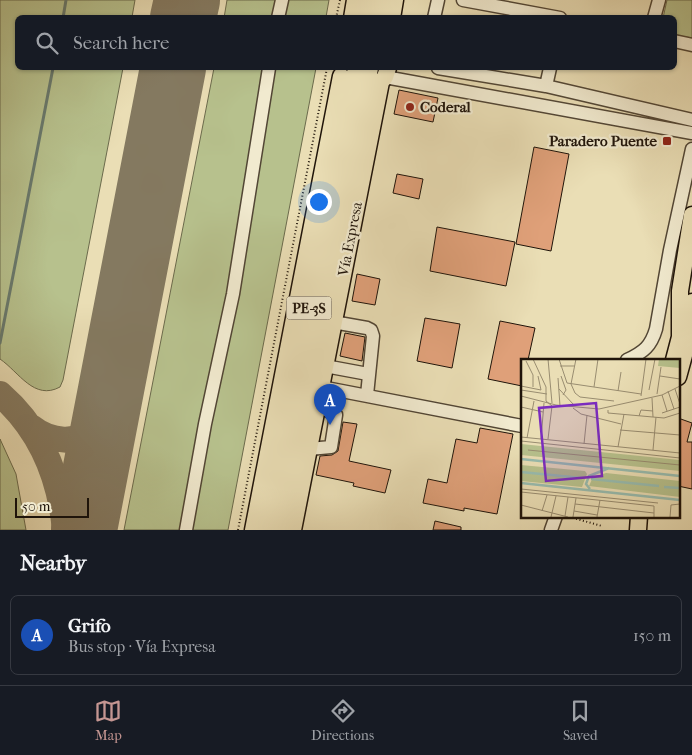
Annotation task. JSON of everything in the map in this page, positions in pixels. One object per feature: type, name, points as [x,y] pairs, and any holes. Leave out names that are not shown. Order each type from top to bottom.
[{"type":"main road","points":[[352,15],[355,0]]},
{"type":"main road","points":[[366,15],[369,0]]},
{"type":"main road","points":[[380,15],[383,0]]},
{"type":"main road","points":[[392,15],[395,0]]},
{"type":"main road","name":"Vía Expresa","points":[[267,530],[282,487],[321,319],[364,78]]},
{"type":"main road","name":"Vía Expresa","points":[[293,530],[326,358],[321,319],[364,78]]},
{"type":"main road","name":"Vía Expresa","points":[[252,530],[288,344],[364,78]]},
{"type":"main road","points":[[677,352],[680,291],[692,214]]},
{"type":"main road","points":[[690,329],[686,302],[692,258]]},
{"type":"main road","points":[[680,370],[690,329],[692,302]]},
{"type":"main road","points":[[288,344],[321,319]]},
{"type":"main road","points":[[268,448],[282,487]]},
{"type":"main road","points":[[282,487],[308,452]]},
{"type":"main road","name":"Vía Expresa","points":[[281,530],[282,487]]},
{"type":"street","points":[[279,15],[282,0]]},
{"type":"street","points":[[435,15],[438,0]]},
{"type":"street","points":[[464,0],[517,5],[550,15]]},
{"type":"street","points":[[655,15],[659,0]]},
{"type":"street","points":[[677,42],[692,45]]},
{"type":"street","points":[[186,530],[205,424],[233,294],[269,70]]},
{"type":"street","points":[[450,70],[546,86],[692,120]]},
{"type":"street","points":[[546,86],[550,70]]},
{"type":"street","points":[[364,78],[558,109],[692,133]]},
{"type":"street","points":[[558,109],[562,90]]},
{"type":"street","points":[[630,359],[646,349],[652,341],[656,329],[670,250],[687,194],[692,149]]},
{"type":"street","points":[[321,319],[371,330],[374,336],[368,374],[367,396]]},
{"type":"street","points":[[326,358],[368,374]]},
{"type":"street","points":[[321,387],[521,426]]},
{"type":"street","points":[[551,530],[555,518]]},
{"type":"path","points":[[337,15],[340,0]]},
{"type":"path","points":[[238,530],[327,70]]},
{"type":"path","points":[[572,518],[602,526]]},
{"type":"green space","points":[[0,0],[135,0],[132,15],[15,15],[15,70],[123,70],[63,380],[60,387],[51,390],[35,388],[0,359]]},
{"type":"green space","points":[[227,0],[329,0],[326,15],[224,15]]},
{"type":"green space","points":[[667,0],[692,0],[692,38],[677,35],[677,15],[664,15]]},
{"type":"green space","points":[[214,70],[316,70],[228,530],[124,530]]},
{"type":"green space","points":[[0,439],[16,474],[26,530],[0,530]]},
{"type":"building","points":[[399,90],[438,98],[433,122],[394,114]]},
{"type":"building","points":[[534,147],[569,154],[551,251],[516,244]]},
{"type":"building","points":[[397,174],[423,179],[419,199],[393,193]]},
{"type":"building","points":[[437,227],[515,242],[506,286],[430,271]]},
{"type":"building","points":[[357,274],[380,279],[375,305],[352,301]]},
{"type":"building","points":[[425,318],[460,324],[452,368],[417,361]]},
{"type":"building","points":[[500,321],[535,328],[528,359],[521,359],[521,386],[488,379]]},
{"type":"building","points":[[345,333],[365,337],[362,361],[340,356]]},
{"type":"building","points":[[680,419],[692,423],[687,442],[692,442],[692,489],[680,486]]},
{"type":"building","points":[[343,422],[357,424],[349,461],[391,470],[385,493],[353,486],[354,483],[316,475],[320,456],[332,455],[338,451]]},
{"type":"building","points":[[480,428],[513,434],[497,514],[464,508],[464,511],[423,503],[428,479],[447,483],[456,439],[477,443]]},
{"type":"building","points":[[435,521],[461,527],[461,530],[433,530]]},
{"type":"waterway","points":[[64,15],[66,0]]},
{"type":"waterway","points":[[0,343],[53,70]]},
{"type":"taxiway","points":[[0,394],[26,423],[46,455],[58,491],[65,530]]},
{"type":"taxiway","points":[[31,427],[55,439],[64,440],[81,437],[96,426],[110,397]]},
{"type":"runway","points":[[184,15],[187,0]]},
{"type":"runway","points":[[84,530],[173,70]]},
{"type":"place","name":"Coderal","points":[[410,107]]},
{"type":"place","name":"Paradero Puente","points":[[667,141]]},
{"type":"place","name":"Grifo","points":[[330,425]]}]
